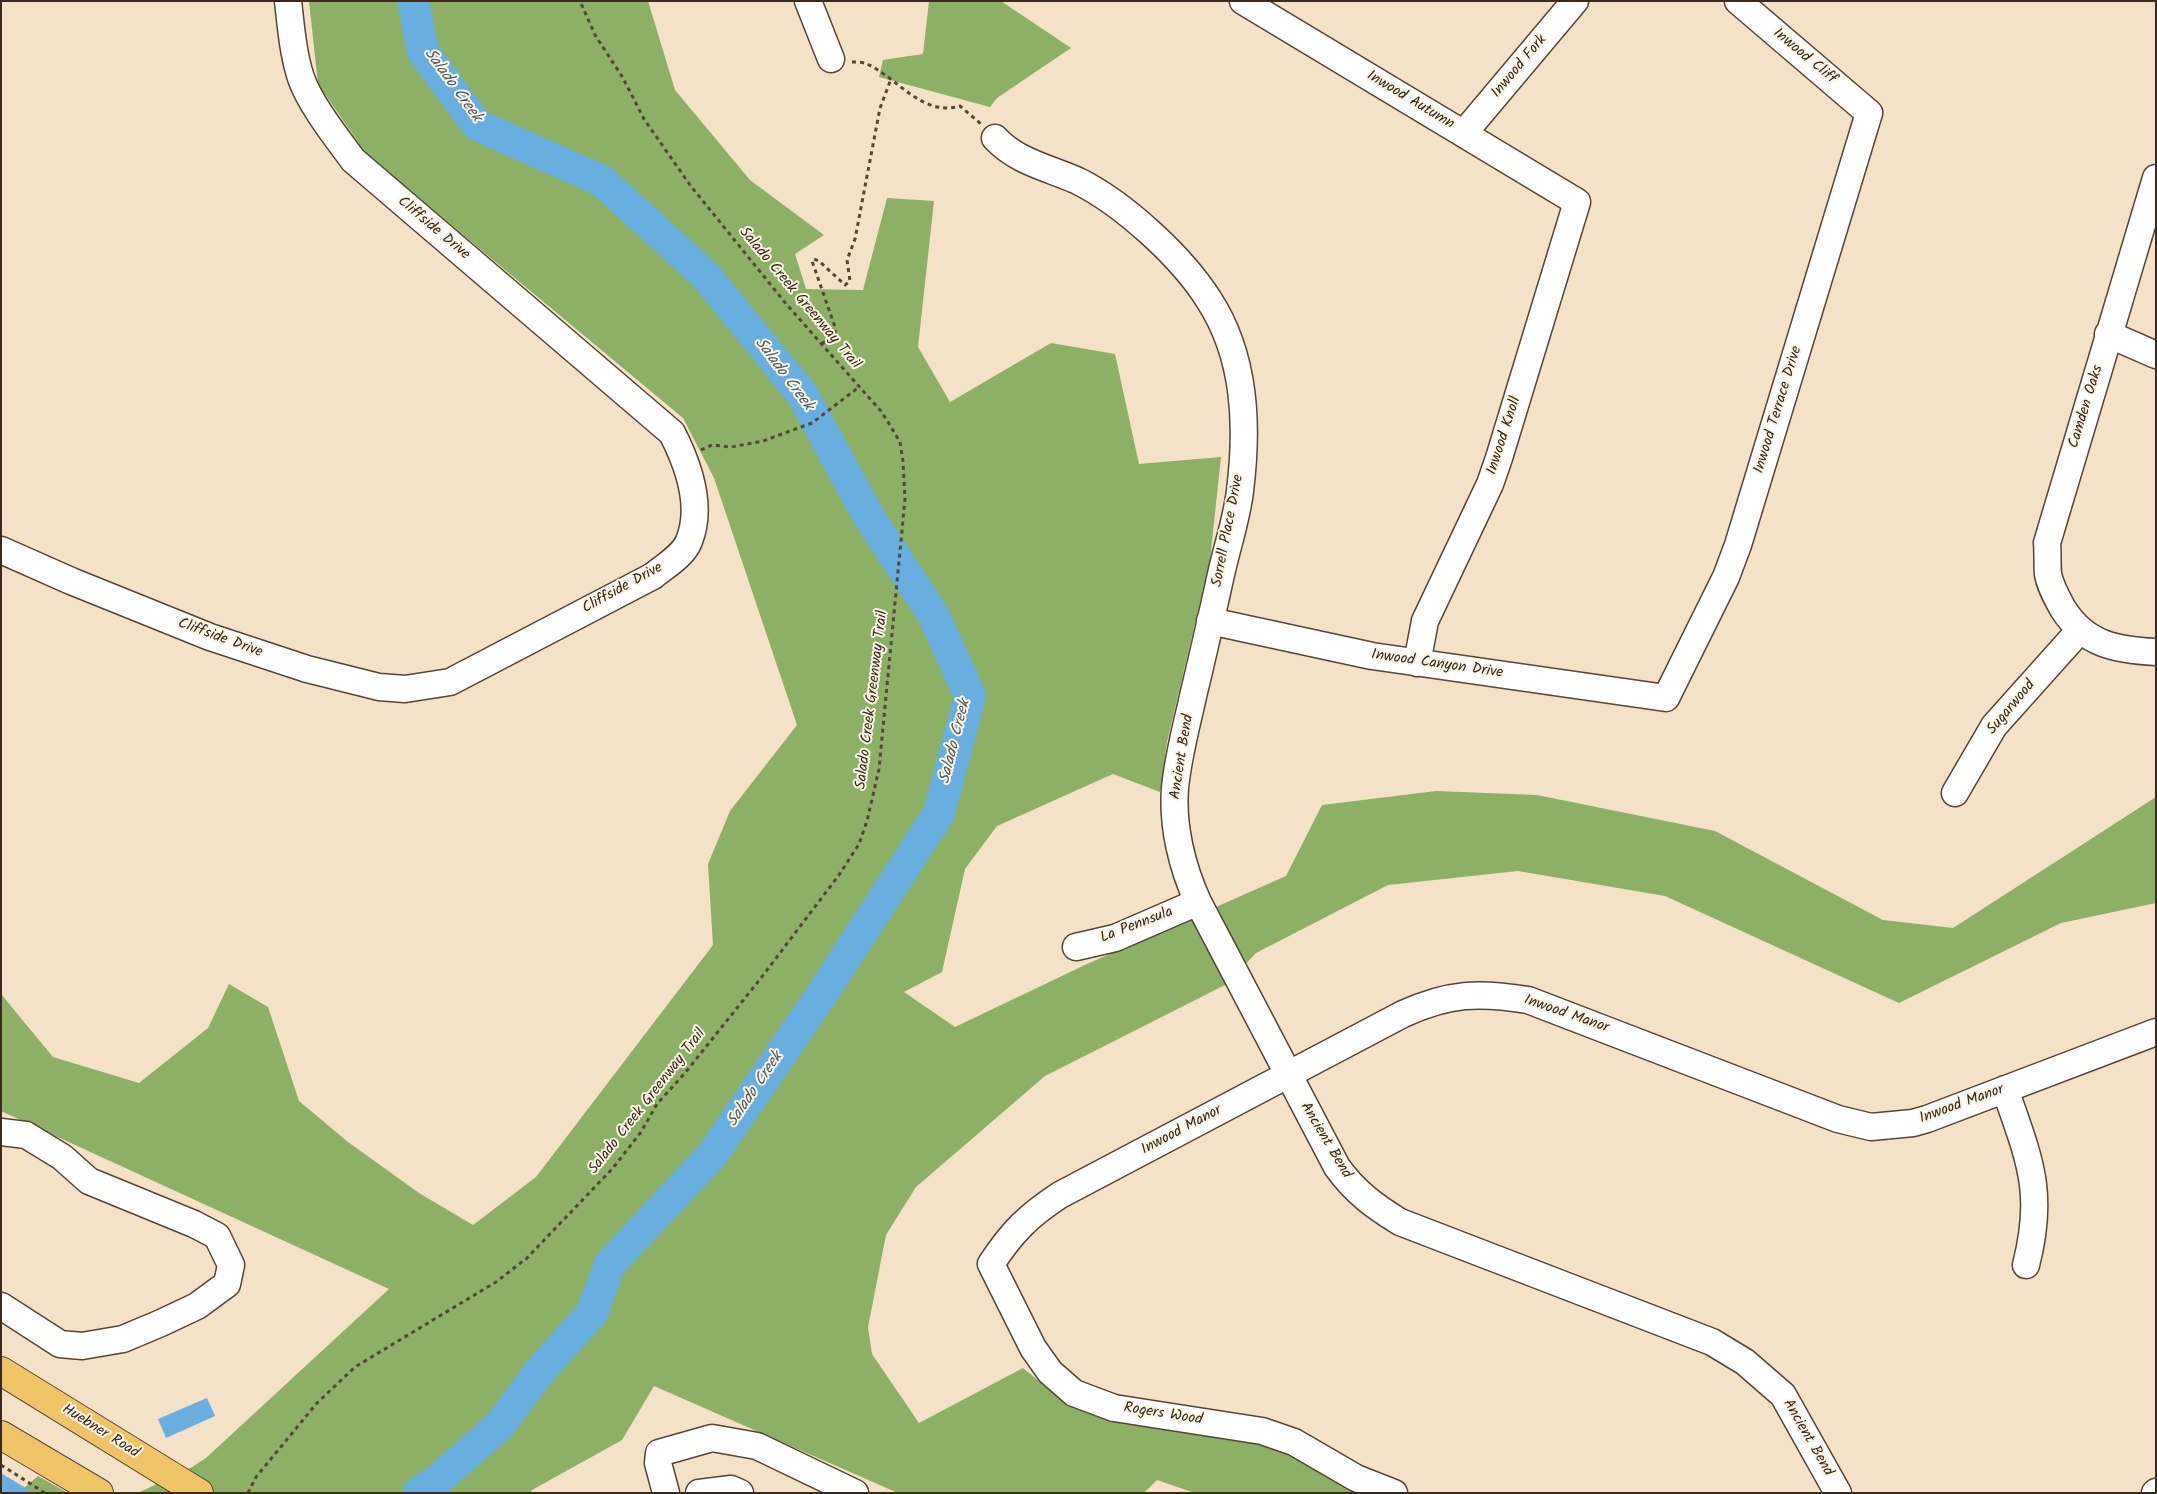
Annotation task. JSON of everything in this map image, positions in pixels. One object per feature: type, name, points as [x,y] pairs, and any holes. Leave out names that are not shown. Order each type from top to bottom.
[{"type":"main road","name":"Huebner Road","points":[[1,1371],[199,1493]]},
{"type":"main road","points":[[1,1435],[99,1493]]},
{"type":"street","name":"Cliffside Drive","points":[[1,550],[71,581],[210,637],[307,669],[379,687],[405,689],[454,680],[653,576],[677,557],[689,542],[695,514],[685,457],[672,433],[353,160],[324,120],[302,79],[291,33],[288,1]]},
{"type":"street","points":[[808,1],[831,59]]},
{"type":"street","name":"Inwood Autumn","points":[[1243,1],[1577,202]]},
{"type":"street","name":"Inwood Fork","points":[[1464,133],[1575,1]]},
{"type":"street","name":"Inwood Cliff","points":[[1738,1],[1869,112]]},
{"type":"street","name":"Inwood Terrace Drive","points":[[1666,698],[1726,577],[1738,545],[1869,112]]},
{"type":"street","name":"Sorrell Place Drive","points":[[995,138],[1006,150],[1077,181],[1098,192],[1123,210],[1161,244],[1196,283],[1209,300],[1229,338],[1240,378],[1244,422],[1240,492],[1210,622]]},
{"type":"street","name":"Camden Oaks","points":[[2080,630],[2072,622],[2055,595],[2048,575],[2047,543],[2156,178]]},
{"type":"street","name":"Inwood Knoll","points":[[1418,663],[1425,621],[1490,484],[1499,458],[1577,202]]},
{"type":"street","points":[[2108,334],[2156,355]]},
{"type":"street","name":"Inwood Canyon Drive","points":[[1210,622],[1330,648],[1418,663],[1666,698]]},
{"type":"street","name":"Ancient Bend","points":[[1210,622],[1183,742],[1175,789],[1178,837],[1184,865],[1198,902],[1337,1167],[1371,1204],[1400,1222],[1712,1342],[1745,1362],[1783,1395],[1838,1493]]},
{"type":"street","points":[[2080,630],[2107,645],[2124,650],[2156,652]]},
{"type":"street","name":"Sugarwood","points":[[1955,792],[1994,726],[2080,630]]},
{"type":"street","name":"La Pennsula","points":[[1076,947],[1115,938],[1198,902]]},
{"type":"street","name":"Inwood Manor","points":[[991,1264],[1008,1238],[1032,1214],[1060,1195],[1429,1002],[1461,996],[1495,994],[1528,1000],[1838,1119],[1871,1127],[1913,1123],[1927,1119],[2156,1032]]},
{"type":"street","points":[[2004,1089],[2029,1160],[2033,1179],[2035,1217],[2033,1236],[2026,1265]]},
{"type":"street","points":[[1,1132],[26,1135],[62,1156],[88,1181],[194,1224],[217,1236],[232,1265],[227,1284],[197,1306],[123,1338],[82,1346],[60,1344],[1,1306]]},
{"type":"street","name":"Rogers Wood","points":[[991,1264],[1033,1348],[1050,1372],[1074,1393],[1114,1408],[1262,1431],[1294,1442],[1356,1478],[1394,1493]]},
{"type":"street","points":[[666,1493],[658,1463],[659,1453],[712,1438],[757,1446],[854,1493]]},
{"type":"street","points":[[700,1493],[731,1489],[740,1493]]},
{"type":"path","name":"Salado Creek Greenway Trail","points":[[248,1493],[256,1477],[317,1403],[355,1367],[496,1282],[527,1258],[606,1176],[641,1132],[657,1104],[685,1073],[761,978],[839,875],[858,844],[864,829],[879,769],[905,499],[900,442],[880,410],[787,305],[690,185],[644,119],[623,78],[595,35],[580,1]]},
{"type":"path","points":[[831,59],[866,64],[891,79],[915,98],[931,105],[944,109],[960,106],[995,138]]},
{"type":"path","points":[[822,344],[834,333],[835,327],[812,261],[814,259],[819,261],[845,285],[850,281],[847,260],[855,239],[880,108],[891,79]]},
{"type":"path","points":[[685,457],[712,445],[731,447],[763,441],[812,423],[859,387]]},
{"type":"path","points":[[1,1464],[45,1493]]},
{"type":"green space","points":[[309,1],[648,1],[675,90],[750,180],[824,235],[795,254],[806,289],[863,290],[887,198],[934,201],[918,347],[950,402],[1051,343],[1115,354],[1139,464],[1221,457],[1210,560],[1167,742],[1160,792],[1113,774],[997,826],[965,869],[942,972],[904,992],[955,1027],[1087,964],[1286,876],[1322,805],[1436,791],[1537,795],[1715,831],[1883,920],[1953,928],[2156,797],[2156,903],[2061,923],[1899,1003],[1665,896],[1518,871],[1388,885],[1256,953],[1227,984],[1045,1076],[916,1187],[886,1235],[868,1327],[872,1354],[919,1423],[1023,1368],[1063,1401],[1115,1415],[1271,1440],[1362,1493],[1195,1493],[1157,1480],[1144,1493],[898,1493],[654,1386],[622,1440],[532,1490],[530,1493],[138,1493],[192,1467],[206,1458],[389,1289],[1,1111],[1,994],[53,1057],[139,1083],[208,1028],[229,984],[268,1007],[299,1101],[348,1142],[419,1193],[473,1225],[536,1177],[713,945],[708,864],[730,811],[797,725],[714,478],[683,418],[367,155],[318,84]]},
{"type":"green space","points":[[929,1],[1001,1],[1071,48],[997,98],[990,107],[879,77],[883,60],[923,54]]},
{"type":"green space","points":[[38,1476],[68,1493],[18,1493]]},
{"type":"water","points":[[207,1398],[215,1416],[166,1438],[158,1419]]},
{"type":"water","points":[[1,1473],[29,1490],[30,1493],[1,1493]]},
{"type":"waterway","name":"Salado Creek","points":[[413,1],[423,52],[477,125],[602,181],[705,275],[802,394],[869,517],[934,616],[970,696],[939,813],[822,994],[712,1155],[610,1264],[592,1313],[540,1371],[500,1425],[439,1479],[419,1493]]}]
